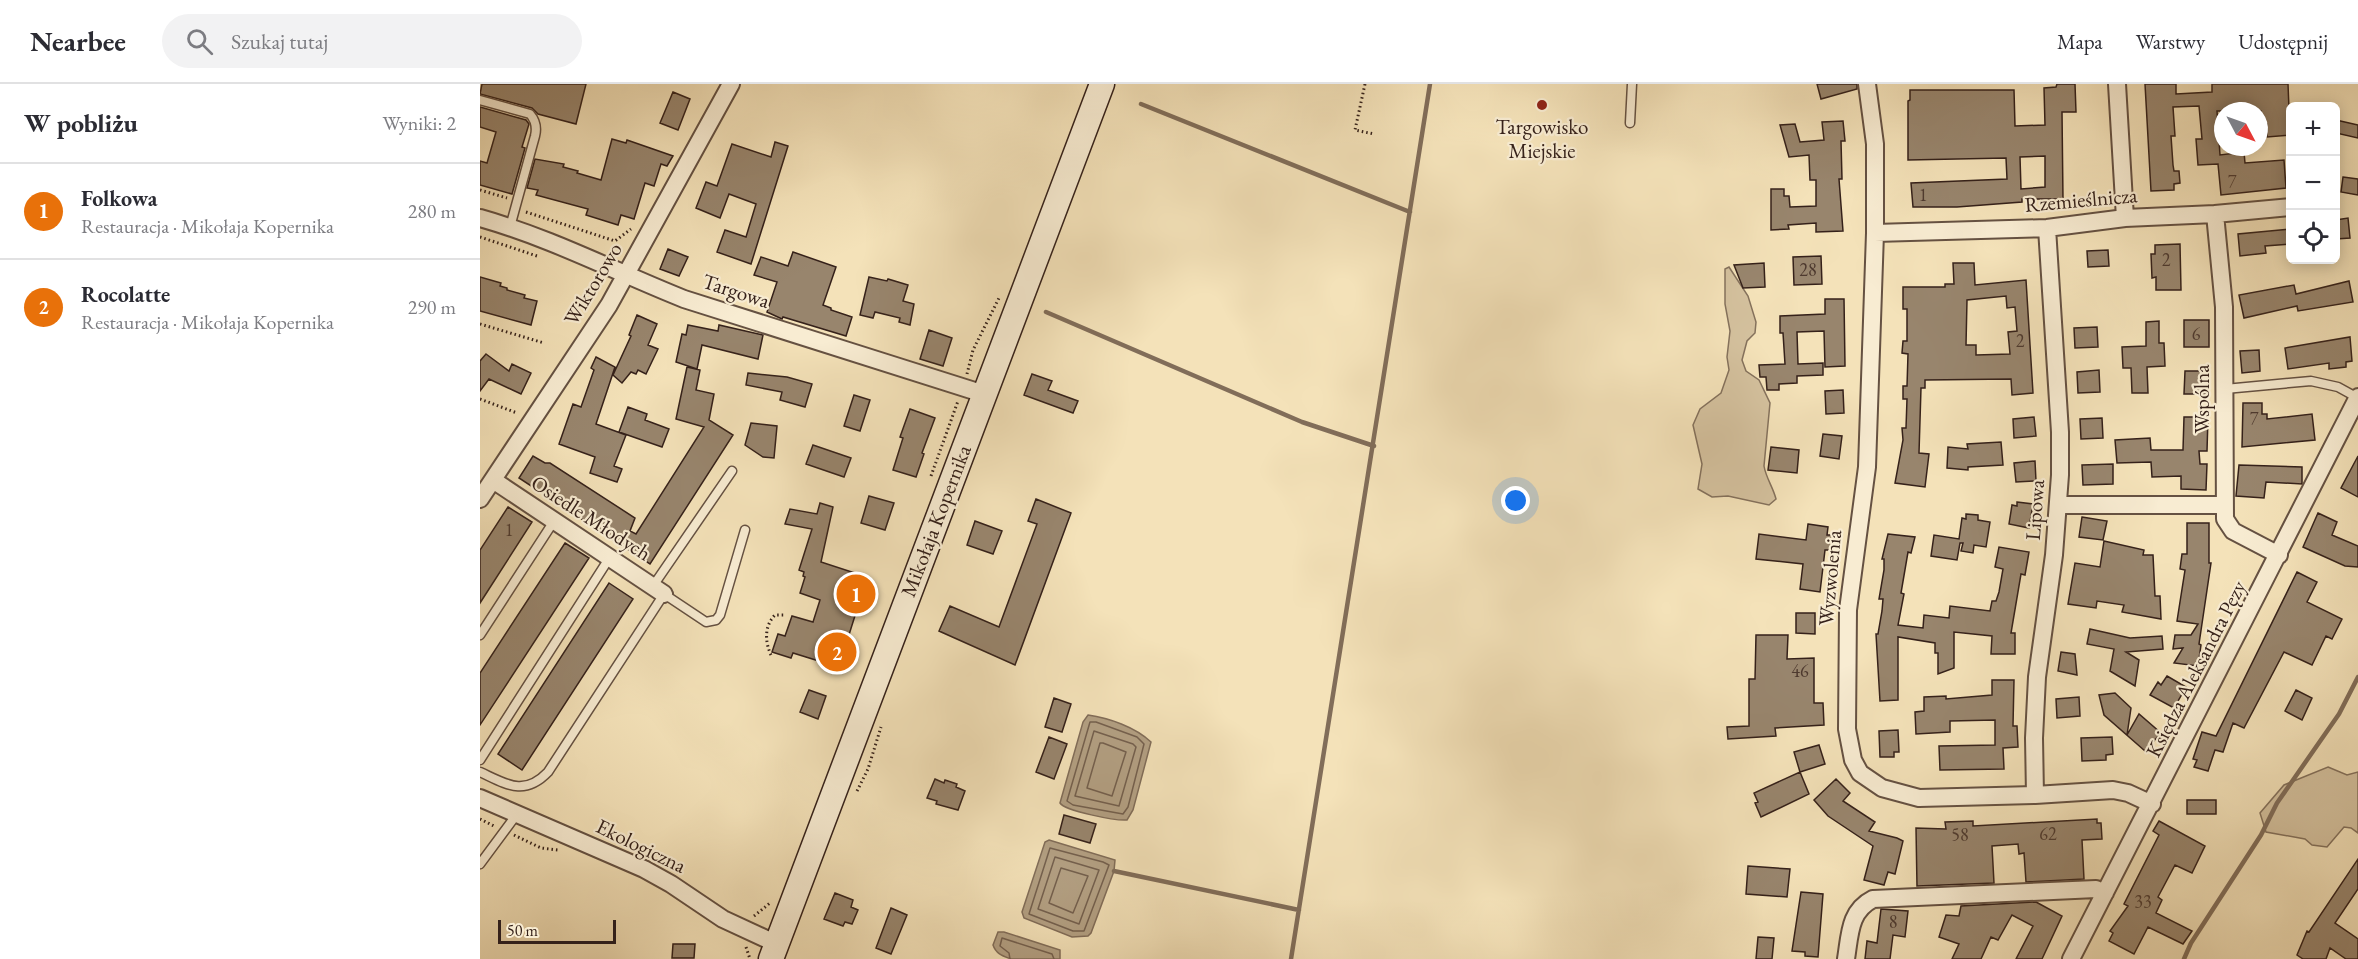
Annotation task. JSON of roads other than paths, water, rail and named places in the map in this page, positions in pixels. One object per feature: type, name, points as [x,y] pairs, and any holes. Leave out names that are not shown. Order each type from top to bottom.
[{"type":"main road","name":"Mikołaja Kopernika","points":[[774,951],[1102,84]]},
{"type":"street","name":"Wiktorowo","points":[[480,499],[609,305],[731,84]]},
{"type":"street","name":"Wyzwolenia","points":[[1868,84],[1875,144],[1875,233],[1867,467],[1848,610],[1846,694],[1849,747],[1860,773],[1882,788],[1919,798],[2113,790],[2128,793],[2152,804]]},
{"type":"street","points":[[2117,84],[2126,218]]},
{"type":"street","name":"Rzemieślnicza","points":[[1875,233],[2047,228],[2126,218],[2215,214],[2286,207]]},
{"type":"street","name":"Wspólna","points":[[2215,214],[2224,307],[2225,519],[2233,531],[2279,555]]},
{"type":"street","name":"Targowa","points":[[480,218],[553,242],[684,299],[984,394]]},
{"type":"street","name":"Lipowa","points":[[2035,795],[2034,738],[2037,676],[2059,505],[2060,432],[2047,228]]},
{"type":"street","name":"Księdza Aleksandra Pęzy","points":[[2071,959],[2358,398]]},
{"type":"street","name":"Osiedle Młodych","points":[[493,480],[659,590]]},
{"type":"street","points":[[2059,505],[2224,506]]},
{"type":"street","name":"Ekologiczna","points":[[480,798],[644,869],[774,951]]},
{"type":"street","points":[[1846,959],[1851,923],[1860,907],[1873,898],[2096,889],[2105,893]]},
{"type":"lane","points":[[1630,123],[1632,84]]},
{"type":"lane","points":[[480,100],[530,114],[537,128],[510,227]]},
{"type":"lane","points":[[2225,388],[2311,381],[2338,387],[2358,398]]},
{"type":"lane","points":[[480,772],[514,787],[522,788],[541,779],[548,772],[732,471]]},
{"type":"lane","points":[[480,635],[554,521]]},
{"type":"lane","points":[[659,590],[706,622],[716,620],[720,615],[745,530]]},
{"type":"lane","points":[[480,759],[610,557]]},
{"type":"lane","points":[[480,864],[517,813]]},
{"type":"water","points":[[1088,715],[1121,724],[1151,742],[1133,810],[1127,820],[1080,812],[1060,803],[1083,722]]},
{"type":"water","points":[[1049,840],[1115,860],[1114,871],[1088,936],[1072,937],[1024,918],[1022,912],[1045,842]]},
{"type":"water","points":[[998,932],[1060,950],[1060,959],[1005,957],[998,953],[993,945]]},
{"type":"waterway","points":[[1291,959],[1430,84]]},
{"type":"waterway","points":[[1141,104],[1410,212]]},
{"type":"waterway","points":[[1046,312],[1302,422],[1374,446]]},
{"type":"waterway","points":[[2184,959],[2191,943],[2261,835],[2277,803],[2339,714],[2358,677]]},
{"type":"waterway","points":[[1114,871],[1299,910]]},
{"type":"place","name":"Targowisko Miejskie","points":[[1542,105]]},
{"type":"place","name":"Folkowa","points":[[856,594]]},
{"type":"place","name":"Rocolatte","points":[[837,652]]}]
